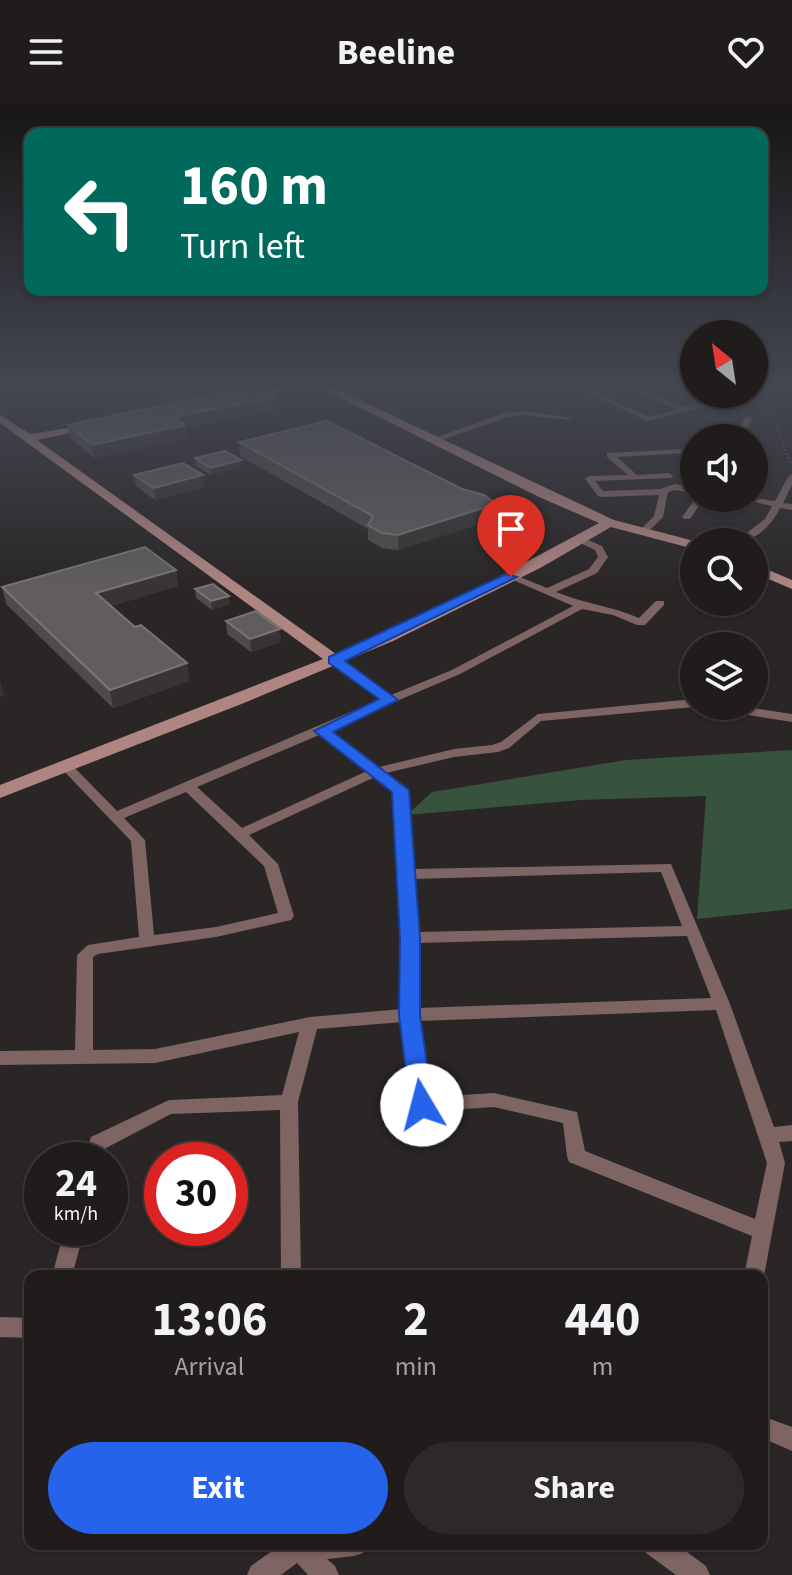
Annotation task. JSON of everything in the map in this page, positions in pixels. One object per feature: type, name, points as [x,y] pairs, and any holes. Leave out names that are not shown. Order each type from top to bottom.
[{"type":"street","points":[[50,454],[390,700]]},
{"type":"street","points":[[458,454],[609,523],[680,541]]},
{"type":"street","points":[[635,454],[610,455],[635,477]]},
{"type":"street","points":[[643,532],[659,519],[669,476],[667,468],[681,454]]},
{"type":"street","points":[[669,476],[589,479],[601,494],[680,490]]},
{"type":"street","points":[[763,528],[792,477]]},
{"type":"street","points":[[768,503],[792,507]]},
{"type":"street","points":[[687,517],[690,512]]},
{"type":"street","points":[[0,792],[334,660],[511,577],[609,523]]},
{"type":"street","points":[[547,592],[593,571],[603,557],[599,548],[581,540]]},
{"type":"street","points":[[768,574],[792,585]]},
{"type":"street","points":[[511,577],[581,606],[616,612],[641,623],[660,603]]},
{"type":"street","points":[[115,817],[456,672],[581,606]]},
{"type":"street","points":[[240,834],[374,772],[454,753],[505,745],[538,718],[680,705]]},
{"type":"street","points":[[768,714],[792,718]]},
{"type":"street","points":[[322,731],[401,790],[410,938],[410,1015],[422,1105],[494,1100],[571,1117],[576,1156],[763,1231]]},
{"type":"street","points":[[65,766],[138,840],[147,941]]},
{"type":"street","points":[[84,1057],[85,955],[94,949],[216,932],[286,916],[271,864],[189,787]]},
{"type":"street","points":[[407,874],[666,867],[722,1004],[776,1163],[755,1270]]},
{"type":"street","points":[[410,938],[692,931]]},
{"type":"street","points":[[1,1060],[155,1056],[310,1023],[410,1015],[722,1004]]},
{"type":"street","points":[[291,1270],[289,1102],[310,1023]]},
{"type":"street","points":[[100,1142],[169,1107],[289,1102]]},
{"type":"street","points":[[768,1135],[792,1133]]},
{"type":"street","points":[[64,1270],[70,1246]]},
{"type":"street","points":[[0,1327],[24,1328]]},
{"type":"street","points":[[768,1429],[792,1439]]},
{"type":"street","points":[[260,1575],[290,1550]]},
{"type":"street","points":[[299,1550],[326,1575]]},
{"type":"street","points":[[663,1550],[697,1575]]},
{"type":"green space","points":[[792,750],[792,909],[697,919],[706,796],[580,800],[407,815],[432,792],[626,760]]},
{"type":"building","points":[[230,454],[241,460],[211,468],[195,458]]},
{"type":"building","points":[[260,454],[392,454],[462,489],[484,495],[496,504],[398,535],[382,533],[368,525],[373,516]]},
{"type":"building","points":[[183,463],[203,475],[154,488],[134,475]]},
{"type":"building","points":[[145,547],[176,570],[96,593],[135,627],[141,625],[187,663],[110,690],[2,587]]},
{"type":"building","points":[[213,584],[229,596],[211,601],[195,589]]},
{"type":"building","points":[[256,611],[280,629],[250,639],[226,621]]},
{"type":"route","points":[[422,1105],[410,1015],[410,938],[401,790],[322,731],[390,700],[334,660],[387,638],[511,577]]}]
